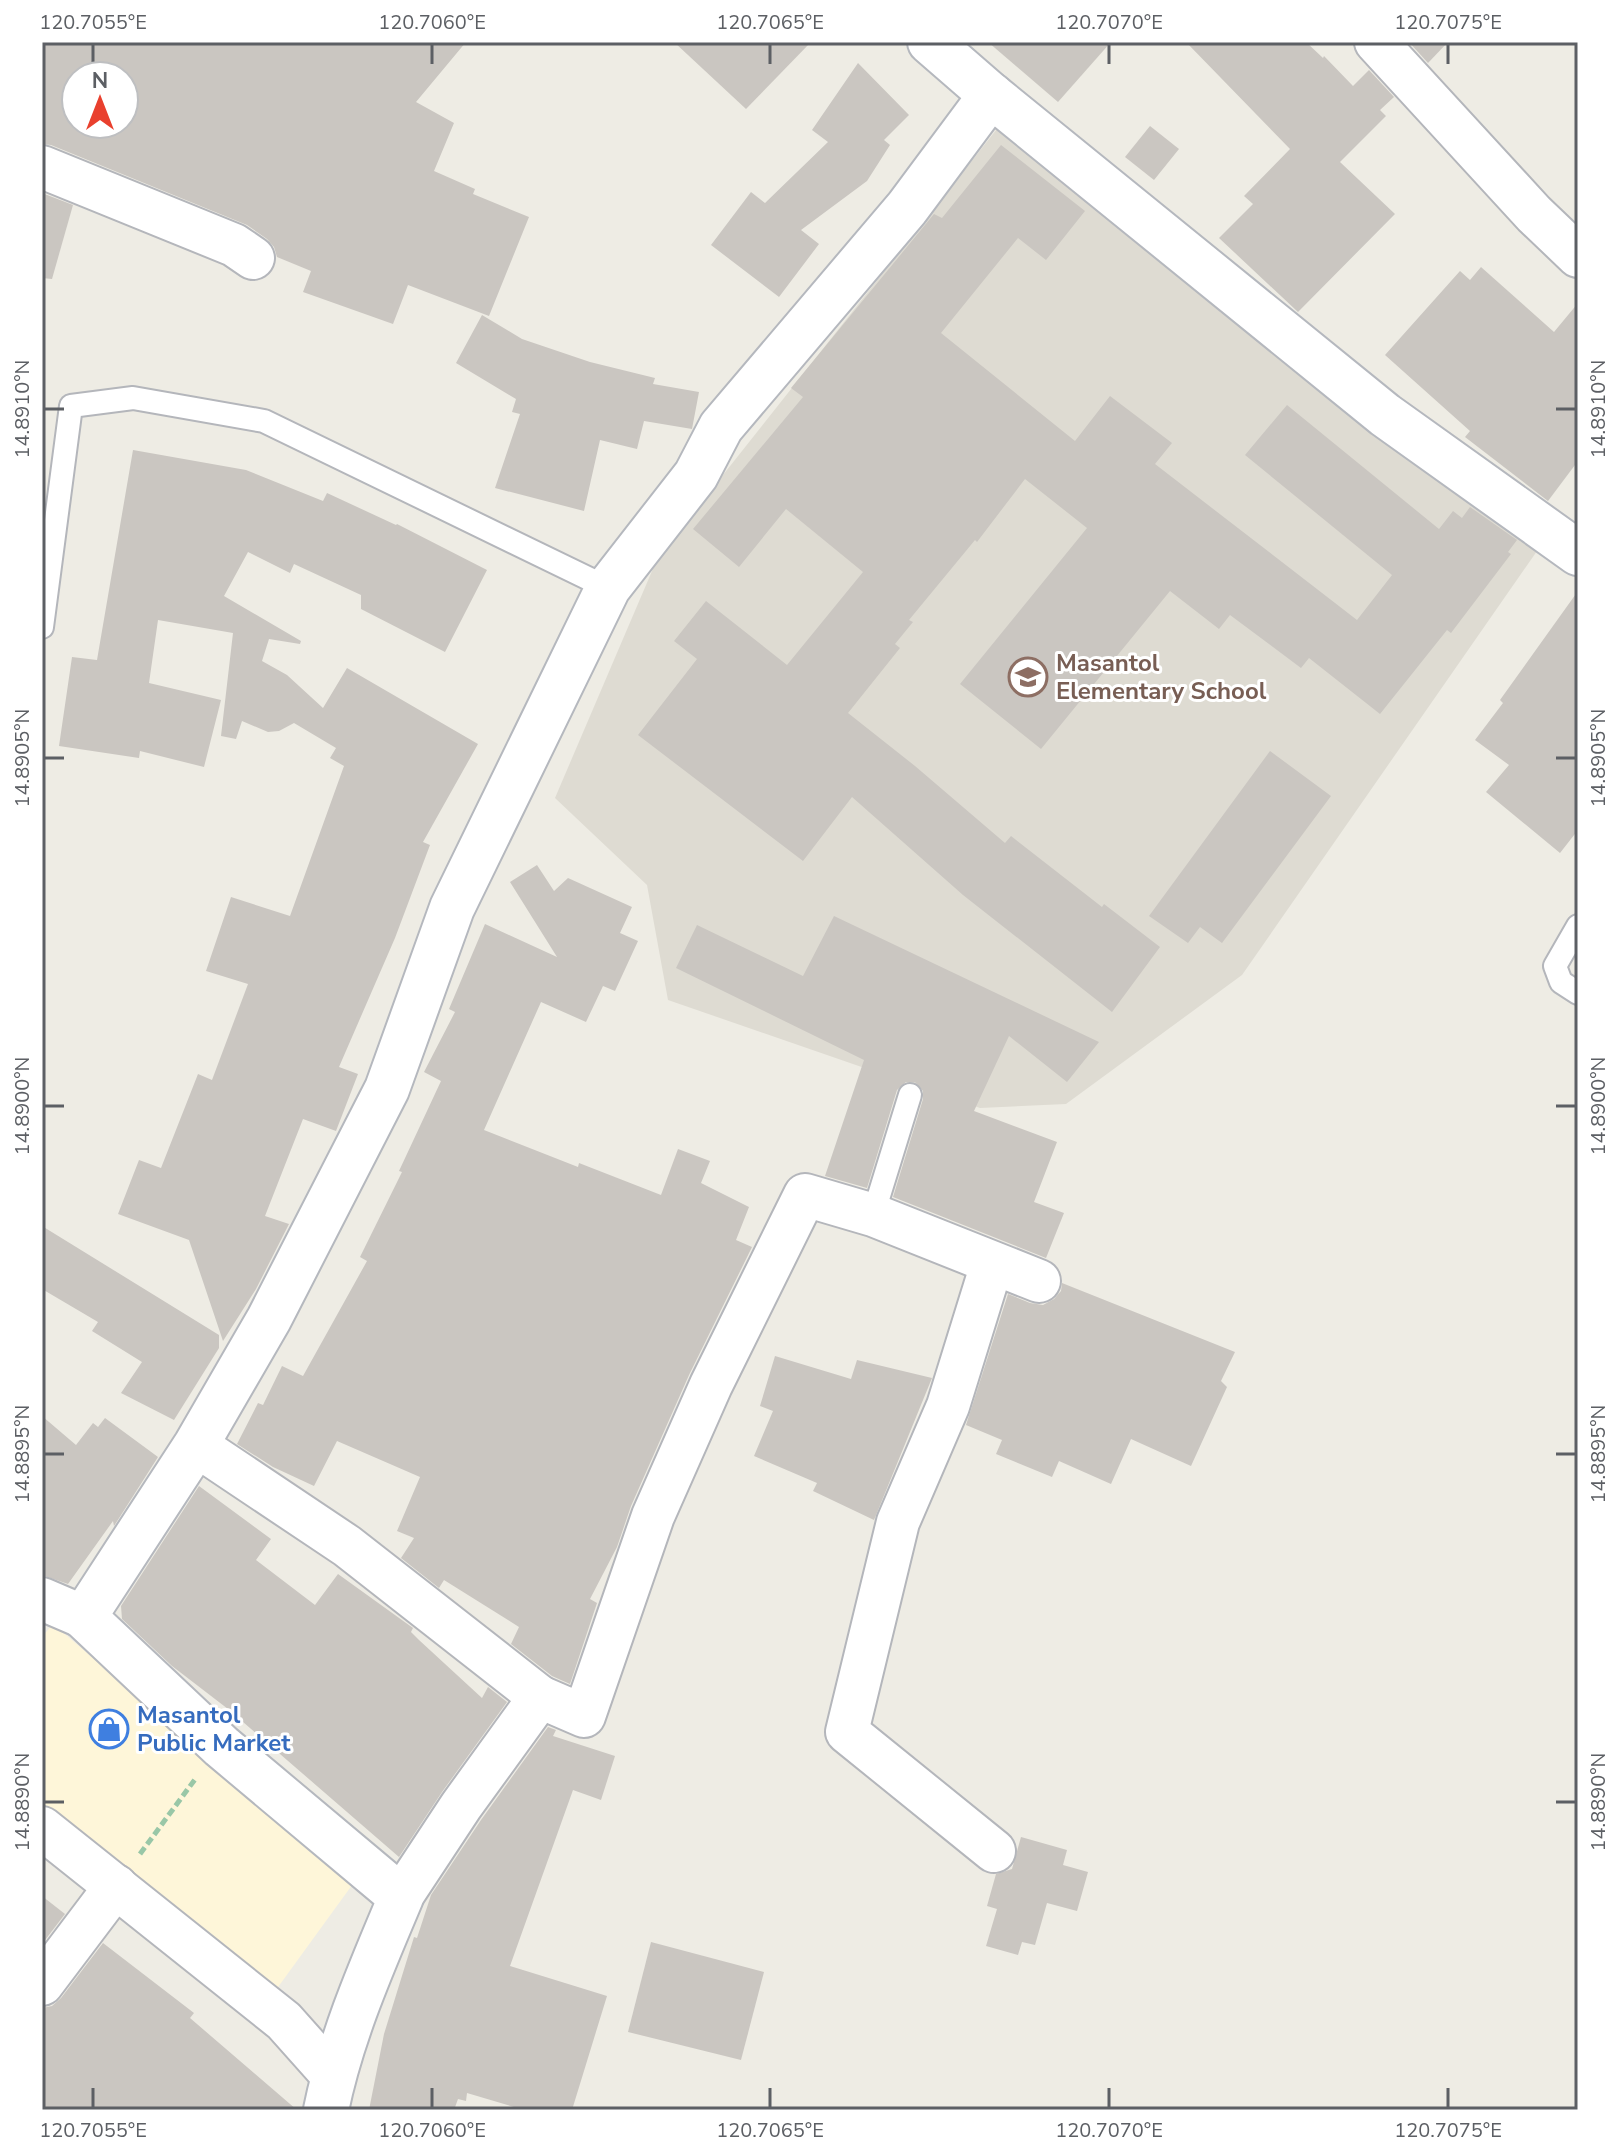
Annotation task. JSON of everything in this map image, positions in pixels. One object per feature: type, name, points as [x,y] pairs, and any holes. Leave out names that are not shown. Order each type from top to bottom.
[{"type":"main road","points":[[930,42],[1385,415],[1578,553]]},
{"type":"main road","points":[[330,2093],[366,1979],[401,1897],[221,1746],[84,1617],[196,1445],[269,1319],[387,1089],[452,908],[608,588],[696,475],[721,427],[907,208],[991,95]]},
{"type":"street","points":[[1376,42],[1534,214],[1578,256]]},
{"type":"street","points":[[42,167],[234,245],[253,258]]},
{"type":"street","points":[[196,1445],[347,1546],[540,1697],[584,1716],[653,1516],[711,1385],[805,1195],[873,1215],[1039,1281]]},
{"type":"street","points":[[992,1264],[948,1406],[898,1522],[847,1732],[994,1851]]},
{"type":"street","points":[[42,1599],[84,1617]]},
{"type":"street","points":[[401,1897],[461,1806],[540,1697]]},
{"type":"street","points":[[42,1828],[284,2021],[330,2093]]},
{"type":"street","points":[[42,1984],[116,1886]]},
{"type":"lane","points":[[42,627],[71,406],[133,398],[264,421],[608,588]]},
{"type":"lane","points":[[1578,926],[1555,966],[1561,982],[1578,993]]},
{"type":"lane","points":[[873,1215],[910,1095]]},
{"type":"path","points":[[116,1886],[221,1746]]},
{"type":"shaded area","name":"Masantol Elementary School","points":[[997,129],[1537,551],[1242,975],[1066,1104],[980,1108],[668,1000],[647,885],[555,798],[658,557]]},
{"type":"shaded area","name":"Masantol Public Market","points":[[53,1624],[355,1881],[265,2005],[42,1822],[42,1637]]},
{"type":"building","points":[[42,42],[466,42],[416,102],[454,123],[434,171],[475,189],[473,194],[529,217],[489,316],[408,285],[393,324],[303,292],[311,271],[277,257],[267,239],[247,225],[42,144]]},
{"type":"building","points":[[674,42],[811,42],[746,109]]},
{"type":"building","points":[[988,42],[1111,42],[1058,102]]},
{"type":"building","points":[[1186,42],[1306,42],[1353,86],[1369,70],[1394,97],[1380,110],[1386,116],[1340,162],[1395,214],[1298,312],[1219,238],[1253,204],[1244,196],[1290,149]]},
{"type":"building","points":[[1409,42],[1448,42],[1428,63]]},
{"type":"building","points":[[858,63],[909,115],[884,140],[890,145],[867,181],[801,230],[819,244],[779,297],[711,245],[751,192],[765,203],[828,142],[812,130]]},
{"type":"building","points":[[1150,126],[1179,149],[1154,180],[1125,157]]},
{"type":"building","points":[[1001,145],[1085,211],[1046,260],[1018,238],[941,333],[1075,441],[1110,396],[1172,443],[1155,464],[1357,620],[1392,575],[1245,455],[1287,405],[1439,529],[1453,511],[1462,518],[1470,507],[1517,540],[1508,552],[1511,554],[1451,633],[1447,630],[1380,714],[1309,658],[1301,668],[1230,615],[1219,629],[1170,591],[1041,749],[960,684],[1087,528],[1025,479],[977,542],[975,540],[909,620],[913,622],[895,644],[900,648],[848,713],[1005,843],[1011,836],[1102,907],[1104,904],[1160,947],[1112,1012],[963,895],[852,797],[803,861],[638,735],[697,659],[674,641],[706,601],[787,665],[863,572],[786,509],[739,567],[693,529],[803,397],[791,388],[934,214],[942,218]]},
{"type":"building","points":[[42,193],[73,205],[52,279],[42,278]]},
{"type":"building","points":[[1481,267],[1554,332],[1578,303],[1578,461],[1548,501],[1465,437],[1470,431],[1385,355],[1460,271],[1470,280]]},
{"type":"building","points":[[482,315],[522,339],[590,362],[655,378],[653,384],[699,392],[692,429],[644,421],[637,449],[600,440],[584,511],[495,488],[520,414],[512,412],[516,399],[456,363]]},
{"type":"building","points":[[133,450],[246,470],[323,501],[327,493],[397,524],[487,570],[445,652],[361,609],[361,595],[294,564],[290,573],[248,552],[224,596],[301,641],[300,644],[269,639],[262,661],[287,675],[323,708],[347,668],[478,744],[423,842],[430,845],[395,938],[339,1067],[358,1074],[336,1131],[303,1119],[265,1216],[289,1224],[256,1289],[223,1341],[189,1240],[118,1214],[139,1160],[161,1168],[198,1074],[212,1080],[248,984],[206,971],[231,897],[290,916],[344,766],[330,758],[336,748],[294,723],[279,731],[268,732],[242,721],[236,739],[221,736],[233,633],[158,620],[149,683],[221,700],[204,767],[140,751],[139,758],[59,746],[72,657],[97,660]]},
{"type":"building","points":[[1578,591],[1578,830],[1560,853],[1486,792],[1509,765],[1475,740]]},
{"type":"building","points":[[1270,751],[1331,796],[1222,943],[1200,927],[1188,943],[1149,916]]},
{"type":"building","points":[[537,865],[554,891],[568,878],[632,907],[620,933],[638,941],[615,991],[603,986],[586,1022],[541,1002],[484,1130],[661,1195],[678,1149],[710,1161],[701,1183],[749,1207],[736,1240],[752,1247],[689,1375],[631,1506],[617,1547],[590,1599],[597,1603],[570,1684],[552,1676],[511,1644],[519,1627],[444,1580],[439,1588],[401,1558],[414,1538],[397,1531],[420,1477],[337,1441],[314,1486],[273,1467],[237,1444],[258,1403],[263,1405],[282,1366],[303,1376],[367,1261],[360,1257],[402,1172],[399,1171],[441,1081],[424,1072],[455,1012],[449,1009],[485,924],[557,957],[510,882]]},
{"type":"building","points":[[834,916],[1099,1042],[1067,1082],[1009,1036],[974,1111],[1057,1142],[1034,1202],[1064,1213],[1046,1258],[893,1197],[923,1099],[923,1091],[915,1082],[906,1082],[897,1090],[867,1188],[825,1176],[864,1060],[676,968],[697,925],[803,976]]},
{"type":"building","points":[[42,1226],[219,1335],[219,1348],[174,1420],[121,1393],[142,1362],[92,1331],[98,1322],[42,1289]]},
{"type":"building","points":[[1062,1283],[1235,1352],[1221,1381],[1227,1387],[1191,1466],[1131,1439],[1111,1484],[1059,1461],[1052,1477],[996,1454],[1002,1440],[966,1425],[1008,1294],[1043,1305],[1061,1291]]},
{"type":"building","points":[[775,1356],[851,1379],[857,1360],[932,1378],[874,1520],[813,1491],[817,1483],[754,1456],[773,1411],[760,1406]]},
{"type":"building","points":[[42,1416],[76,1445],[93,1423],[98,1427],[105,1418],[158,1457],[114,1526],[113,1521],[68,1584],[42,1575]]},
{"type":"building","points":[[199,1486],[271,1539],[256,1560],[315,1605],[338,1574],[413,1628],[411,1632],[482,1698],[488,1687],[507,1702],[399,1857],[228,1709],[172,1666],[122,1619],[121,1606]]},
{"type":"building","points":[[548,1727],[556,1730],[553,1736],[615,1756],[601,1800],[573,1790],[510,1966],[607,1996],[572,2110],[524,2110],[467,2093],[466,2101],[458,2099],[454,2110],[369,2110],[384,2034],[414,1937],[417,1938],[431,1895]]},
{"type":"building","points":[[1021,1837],[1067,1850],[1063,1865],[1088,1872],[1077,1911],[1047,1903],[1035,1945],[1022,1942],[1018,1955],[986,1946],[997,1909],[987,1906],[996,1874],[1012,1869]]},
{"type":"building","points":[[42,1896],[65,1914],[42,1944]]},
{"type":"building","points":[[651,1942],[764,1972],[741,2060],[628,2032]]},
{"type":"building","points":[[103,1943],[194,2013],[190,2018],[297,2110],[42,2110],[42,2008],[52,2006],[61,1998]]},
{"type":"place","name":"Masantol Elementary School","points":[[1028,677]]},
{"type":"place","name":"Masantol Public Market","points":[[109,1729]]}]
